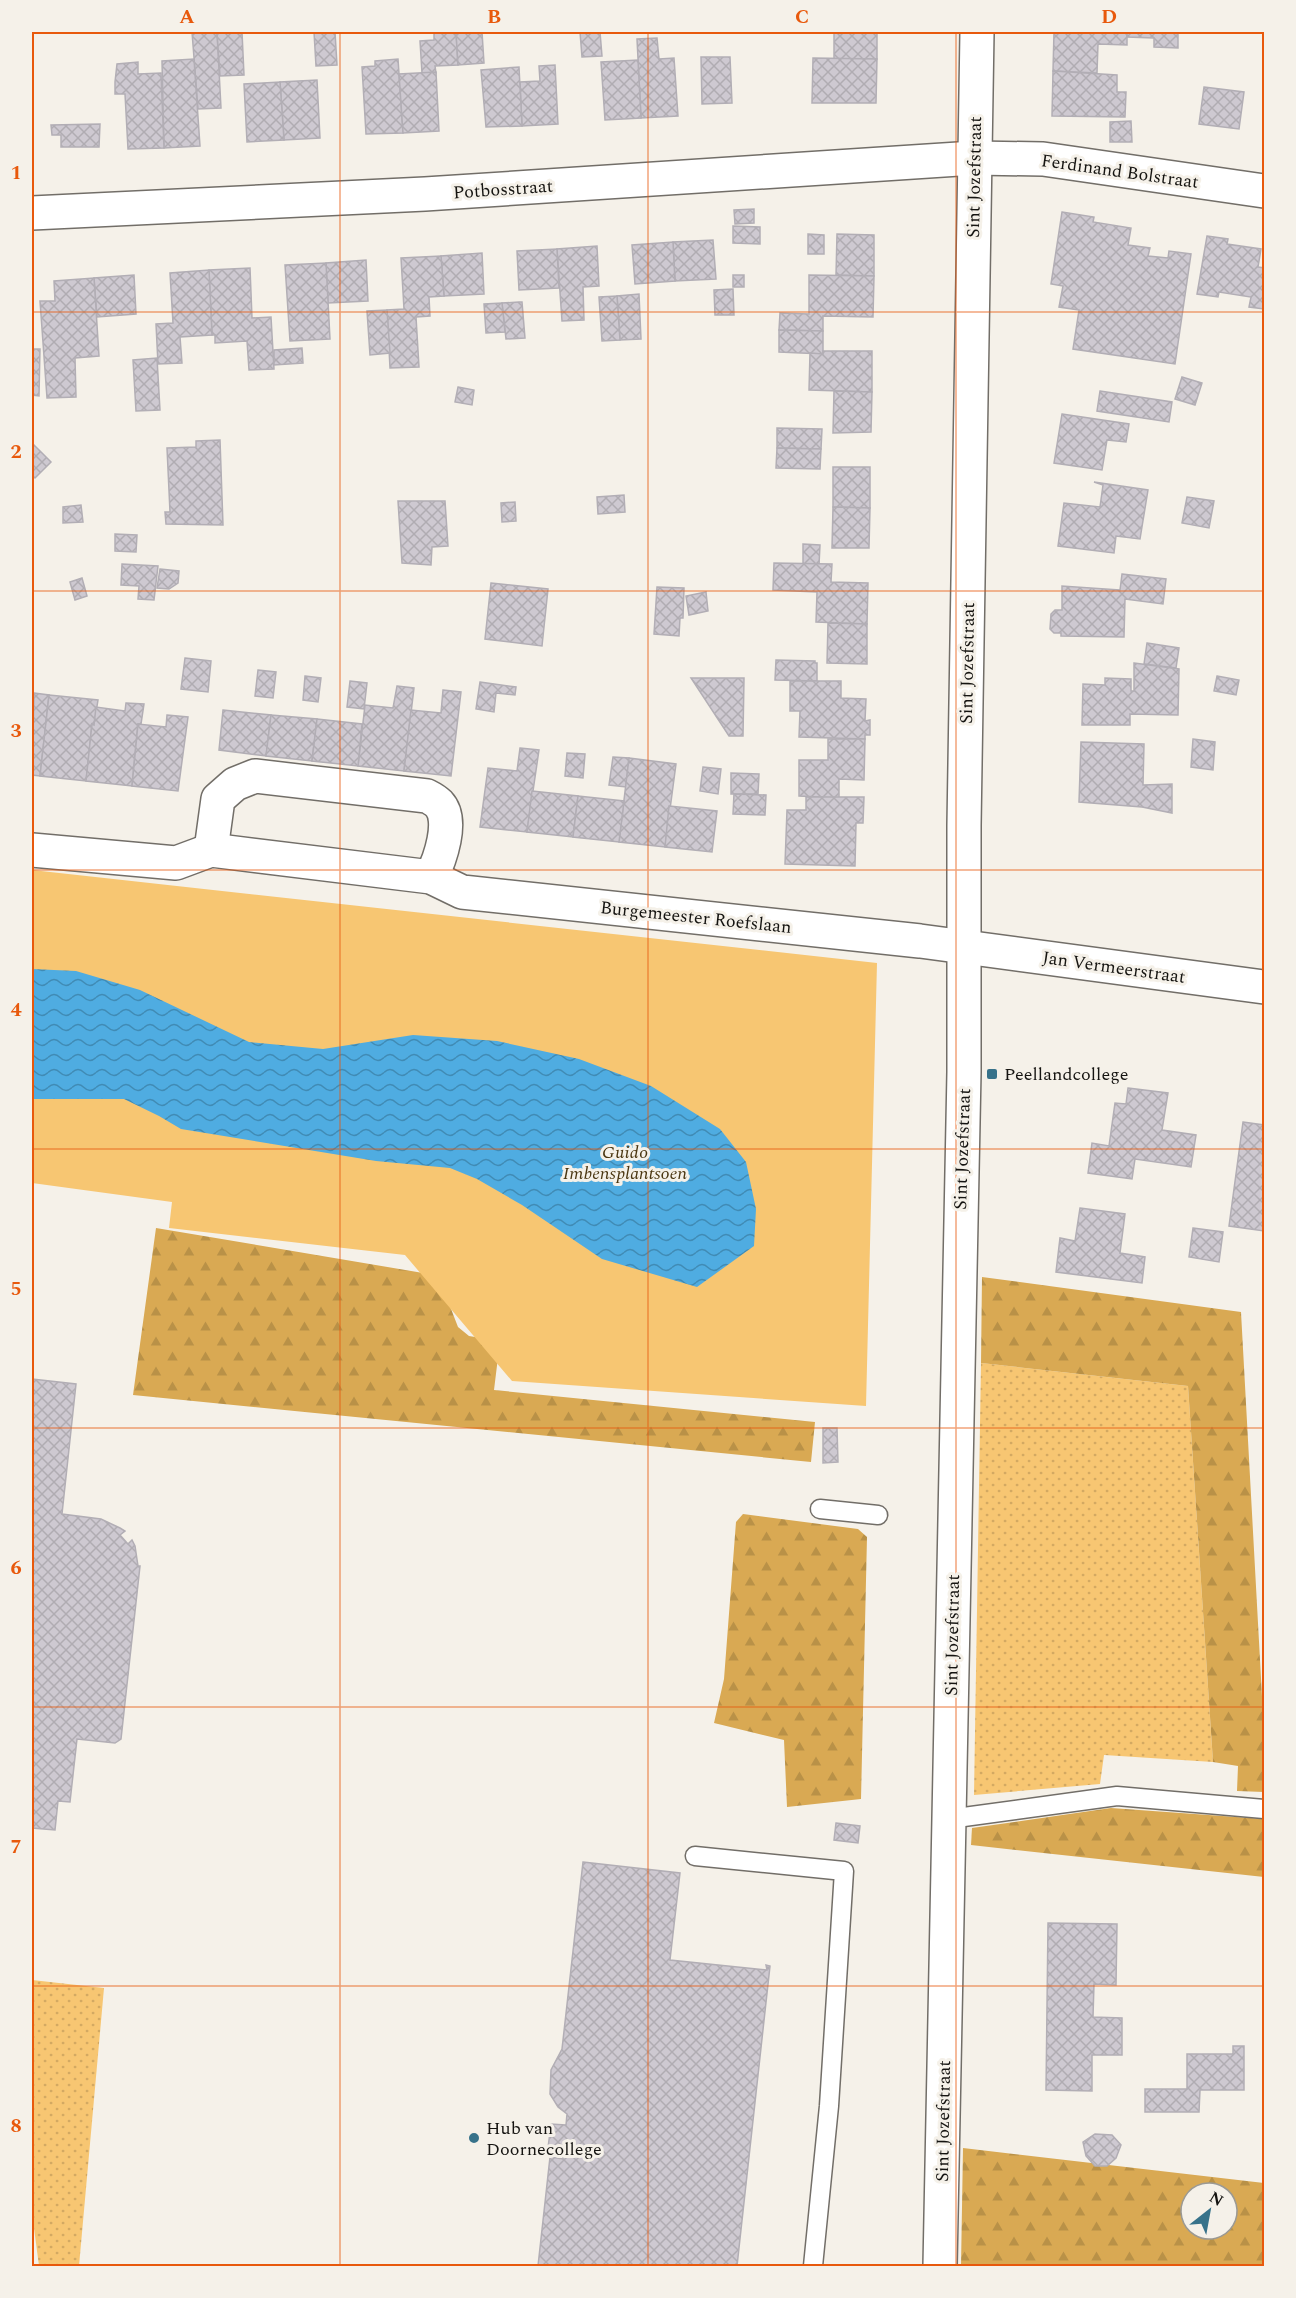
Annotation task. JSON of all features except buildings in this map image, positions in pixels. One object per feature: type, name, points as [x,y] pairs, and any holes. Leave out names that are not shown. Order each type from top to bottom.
[{"type":"street","name":"Sint Jozefstraat","points":[[940,2266],[964,1072],[963,946],[977,32]]},
{"type":"street","name":"Ferdinand Bolstraat","points":[[974,158],[1043,159],[1264,190]]},
{"type":"street","name":"Potbosstraat","points":[[32,213],[425,194],[974,158]]},
{"type":"street","points":[[211,850],[218,799],[235,784],[255,776],[427,796],[440,805],[446,822],[440,860],[431,877]]},
{"type":"street","name":"Burgemeester Roefslaan","points":[[32,849],[176,863],[211,850],[431,877],[462,892],[963,946]]},
{"type":"street","name":"Jan Vermeerstraat","points":[[963,946],[1264,987]]},
{"type":"lane","points":[[820,1509],[878,1515]]},
{"type":"lane","points":[[949,1819],[1117,1796],[1264,1809]]},
{"type":"lane","points":[[695,1856],[844,1871],[829,2106],[813,2266]]},
{"type":"green space","name":"Guido Imbensplantsoen","points":[[32,870],[877,963],[866,1406],[512,1381],[405,1255],[169,1228],[172,1202],[32,1183]]},
{"type":"green space","points":[[156,1228],[429,1274],[441,1283],[458,1327],[469,1336],[500,1341],[494,1390],[815,1422],[811,1462],[133,1395]]},
{"type":"green space","points":[[982,1277],[1241,1312],[1264,1733],[1264,1792],[1237,1791],[1238,1766],[1213,1762],[1188,1386],[981,1363]]},
{"type":"green space","points":[[981,1363],[1188,1386],[1213,1762],[1104,1755],[1100,1784],[974,1795]]},
{"type":"green space","points":[[743,1514],[858,1529],[867,1537],[861,1799],[787,1807],[784,1740],[714,1723],[724,1679],[736,1522]]},
{"type":"green space","points":[[1111,1808],[1264,1819],[1264,1877],[971,1845],[972,1828]]},
{"type":"green space","points":[[32,1980],[104,1988],[79,2266],[39,2266],[32,2213]]},
{"type":"green space","points":[[963,2148],[1264,2183],[1264,2266],[961,2266]]},
{"type":"water","points":[[32,969],[76,971],[140,990],[249,1042],[323,1049],[413,1035],[497,1041],[579,1059],[651,1086],[720,1129],[746,1162],[756,1209],[754,1246],[697,1287],[602,1259],[522,1205],[477,1179],[450,1168],[376,1161],[181,1129],[124,1099],[32,1099]]},
{"type":"place","name":"Peellandcollege","points":[[992,1074]]},
{"type":"place","name":"Hub van Doornecollege","points":[[474,2138]]}]
